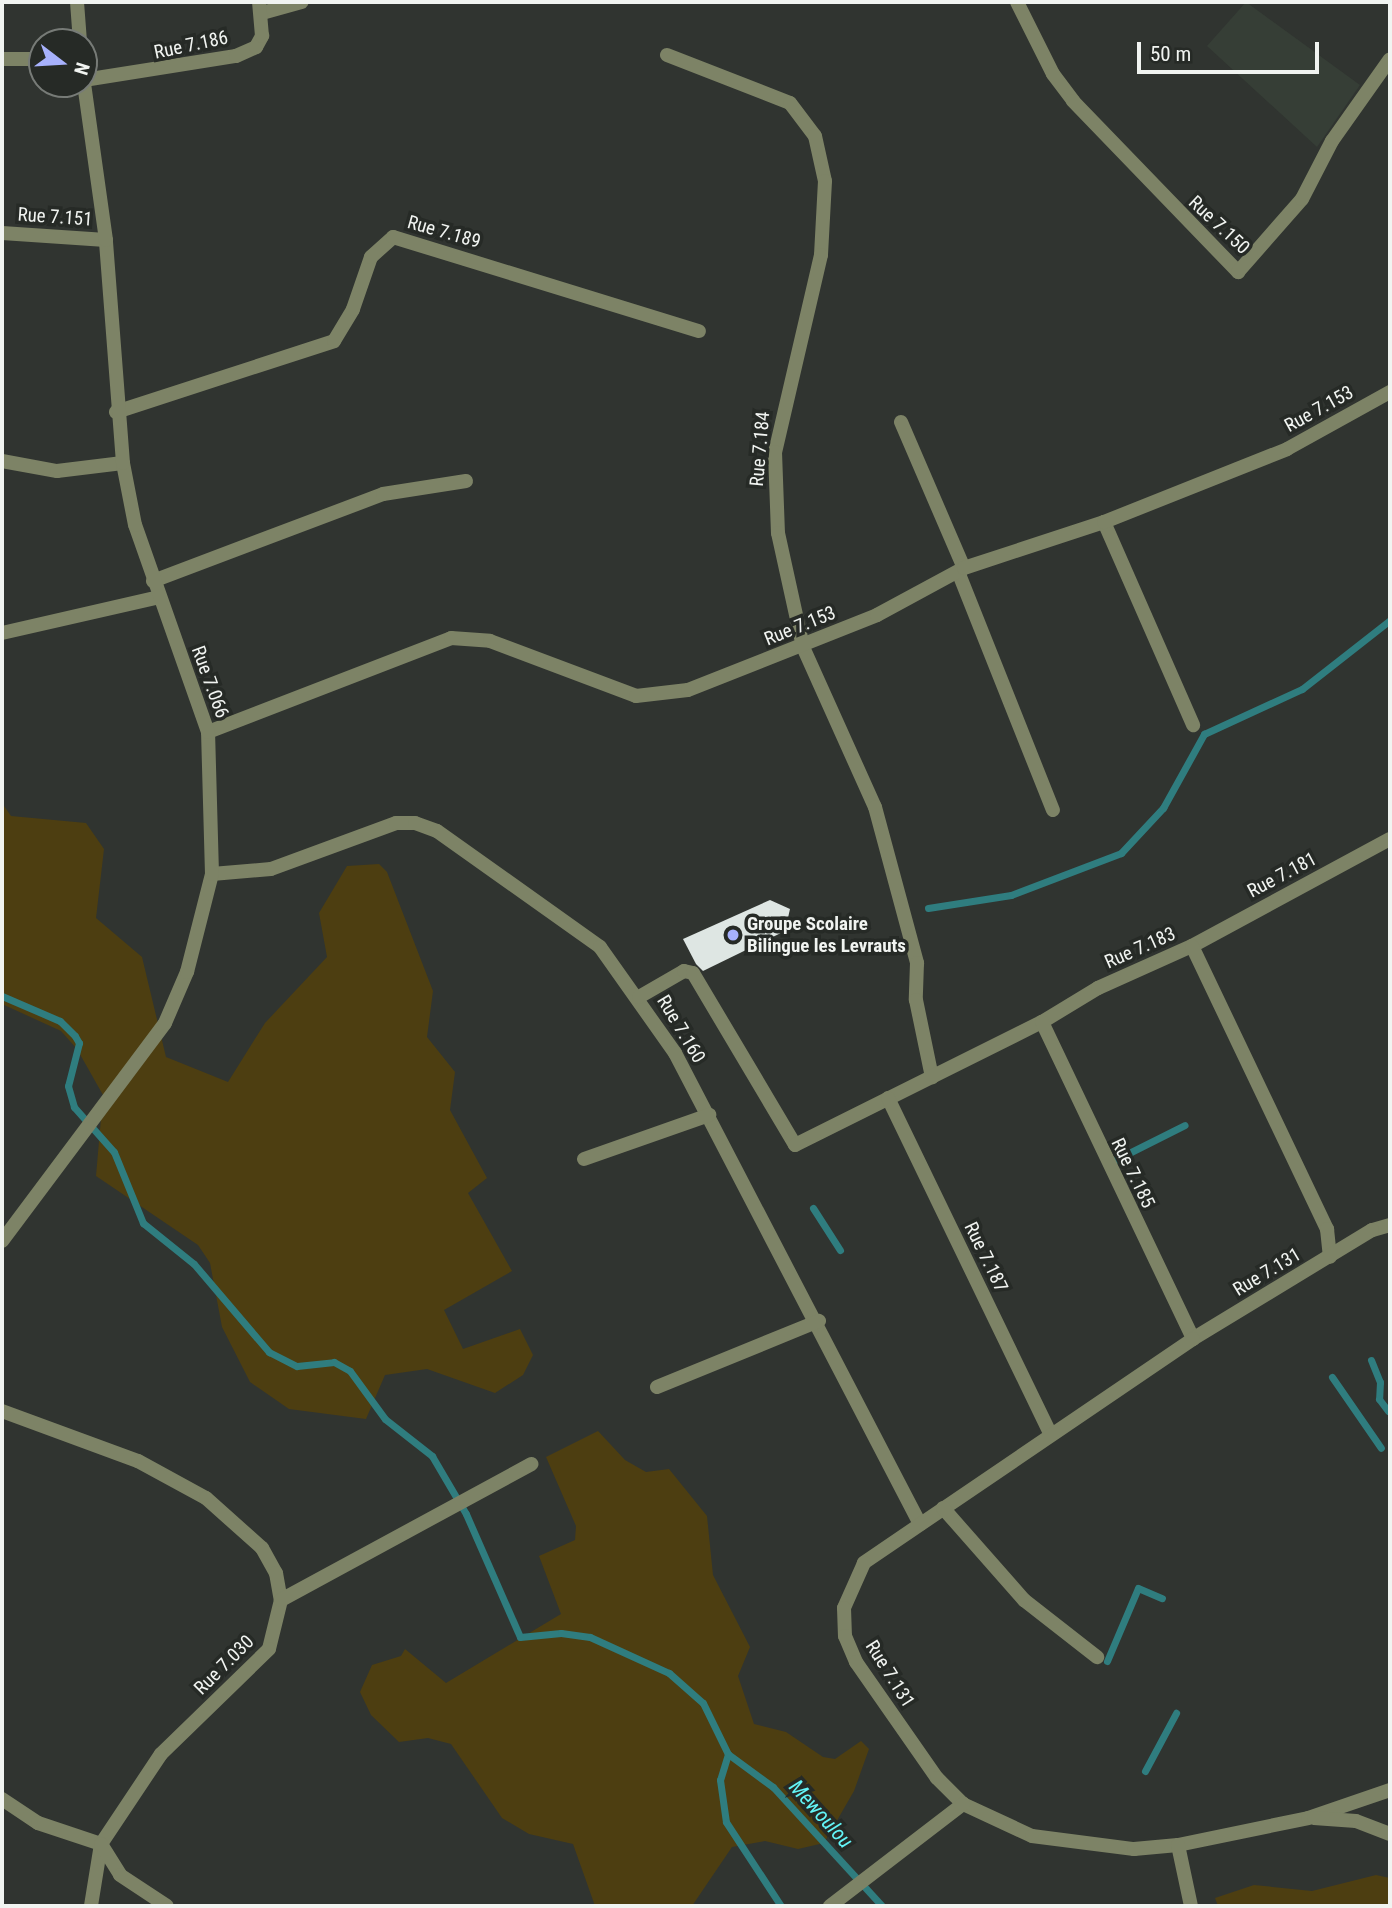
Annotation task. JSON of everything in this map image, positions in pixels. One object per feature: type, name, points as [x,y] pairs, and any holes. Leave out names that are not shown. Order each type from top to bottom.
[{"type":"street","points":[[77,2],[79,28]]},
{"type":"street","points":[[260,8],[302,2]]},
{"type":"street","name":"Rue 7.150","points":[[1017,2],[1053,74],[1073,101],[1238,272],[1302,199],[1332,141],[1390,59]]},
{"type":"street","name":"Rue 7.186","points":[[98,80],[236,56],[256,47],[260,8]]},
{"type":"street","name":"Rue 7.184","points":[[667,55],[790,103],[815,136],[825,181],[821,256],[775,452],[778,533],[803,647],[875,807],[917,963],[916,999],[932,1077]]},
{"type":"street","points":[[2,59],[28,59]]},
{"type":"street","name":"Rue 7.066","points":[[2,1241],[154,1040],[187,972],[212,873],[214,809],[208,732],[153,581],[123,463],[116,412],[106,240],[86,98]]},
{"type":"street","name":"Rue 7.151","points":[[2,233],[106,240]]},
{"type":"street","name":"Rue 7.189","points":[[116,412],[334,341],[354,309],[371,257],[393,237],[699,331]]},
{"type":"street","name":"Rue 7.153","points":[[208,732],[451,638],[490,641],[636,696],[688,690],[803,647],[962,571],[1104,522],[1287,449],[1390,392]]},
{"type":"street","points":[[901,422],[962,571],[1053,810]]},
{"type":"street","points":[[2,461],[57,471],[123,463]]},
{"type":"street","points":[[153,581],[383,494],[466,481]]},
{"type":"street","points":[[1104,522],[1193,725]]},
{"type":"street","points":[[2,633],[159,597]]},
{"type":"street","name":"Rue 7.160","points":[[212,873],[271,869],[396,823],[415,823],[438,831],[600,947],[639,997],[709,1115],[819,1321],[920,1524]]},
{"type":"street","name":"Rue 7.181","points":[[1192,946],[1390,839]]},
{"type":"street","name":"Rue 7.183","points":[[639,997],[684,971],[693,973],[787,1139],[799,1143],[1042,1022],[1098,988],[1192,946],[1327,1229],[1330,1257]]},
{"type":"street","name":"Rue 7.185","points":[[1042,1022],[1193,1339]]},
{"type":"street","name":"Rue 7.187","points":[[888,1098],[1050,1433]]},
{"type":"street","points":[[584,1158],[709,1115]]},
{"type":"street","name":"Rue 7.131","points":[[1390,1225],[1372,1230],[1193,1339],[1050,1433],[864,1563],[844,1608],[845,1636],[856,1662],[937,1778],[963,1804],[1032,1836],[1134,1849],[1178,1845],[1308,1818],[1390,1790]]},
{"type":"street","points":[[657,1387],[819,1321]]},
{"type":"street","name":"Rue 7.030","points":[[2,1410],[138,1461],[206,1498],[262,1548],[276,1573],[281,1600],[269,1649],[161,1754],[101,1844],[91,1906]]},
{"type":"street","points":[[281,1600],[532,1464]]},
{"type":"street","points":[[943,1508],[1024,1600],[1097,1657]]},
{"type":"street","points":[[2,1799],[38,1823],[101,1844],[120,1875],[167,1906]]},
{"type":"street","points":[[830,1906],[963,1804]]},
{"type":"street","points":[[1308,1818],[1356,1821],[1390,1834]]},
{"type":"street","points":[[1178,1845],[1191,1906]]},
{"type":"shaded area","points":[[1246,2],[1360,85],[1317,147],[1207,46]]},
{"type":"shaded area","points":[[2,803],[11,816],[86,823],[104,849],[96,918],[142,957],[166,1057],[228,1082],[265,1023],[327,957],[319,913],[347,866],[379,864],[387,872],[433,991],[427,1037],[455,1072],[450,1110],[487,1178],[468,1193],[512,1271],[444,1310],[463,1349],[520,1329],[533,1355],[523,1375],[495,1393],[427,1369],[385,1375],[366,1419],[289,1409],[250,1382],[222,1327],[210,1263],[198,1245],[96,1176],[103,1095],[77,1049],[61,1031],[2,1004]]},
{"type":"shaded area","points":[[598,1431],[625,1460],[646,1472],[669,1469],[707,1516],[713,1575],[750,1647],[738,1676],[754,1724],[786,1732],[823,1757],[835,1759],[861,1741],[869,1749],[854,1791],[824,1843],[798,1849],[765,1841],[732,1847],[692,1906],[595,1906],[573,1844],[529,1834],[502,1818],[451,1744],[428,1738],[399,1742],[371,1715],[360,1692],[372,1665],[401,1656],[405,1649],[446,1683],[561,1614],[539,1556],[575,1540],[576,1526],[546,1457]]},
{"type":"shaded area","points":[[1376,1875],[1390,1878],[1390,1906],[1218,1906],[1215,1898],[1254,1885],[1312,1891]]},
{"type":"building","name":"Groupe Scolaire Bilingue les Levrauts","points":[[770,900],[790,909],[785,931],[703,971],[696,964],[683,939]]},
{"type":"waterway","points":[[928,908],[1011,895],[1121,853],[1163,808],[1204,734],[1302,689],[1390,620]]},
{"type":"waterway","points":[[2,996],[60,1021],[75,1036],[79,1043],[68,1086],[74,1107],[114,1152],[143,1223],[194,1264],[269,1352],[297,1366],[334,1362],[350,1371],[385,1419],[432,1456],[466,1514],[520,1637],[561,1633],[590,1637],[669,1673],[703,1703],[728,1754],[720,1780],[726,1822],[781,1906]]},
{"type":"waterway","points":[[1113,1161],[1185,1125]]},
{"type":"waterway","points":[[813,1208],[840,1250]]},
{"type":"waterway","points":[[1371,1360],[1380,1382],[1379,1399],[1388,1411]]},
{"type":"waterway","points":[[1332,1377],[1381,1448]]},
{"type":"waterway","points":[[1107,1661],[1138,1588],[1162,1598]]},
{"type":"waterway","points":[[1145,1771],[1176,1713]]},
{"type":"waterway","name":"Mewoulou","points":[[728,1754],[773,1787],[882,1906]]},
{"type":"place","name":"Groupe Scolaire Bilingue les Levrauts","points":[[733,935]]}]
